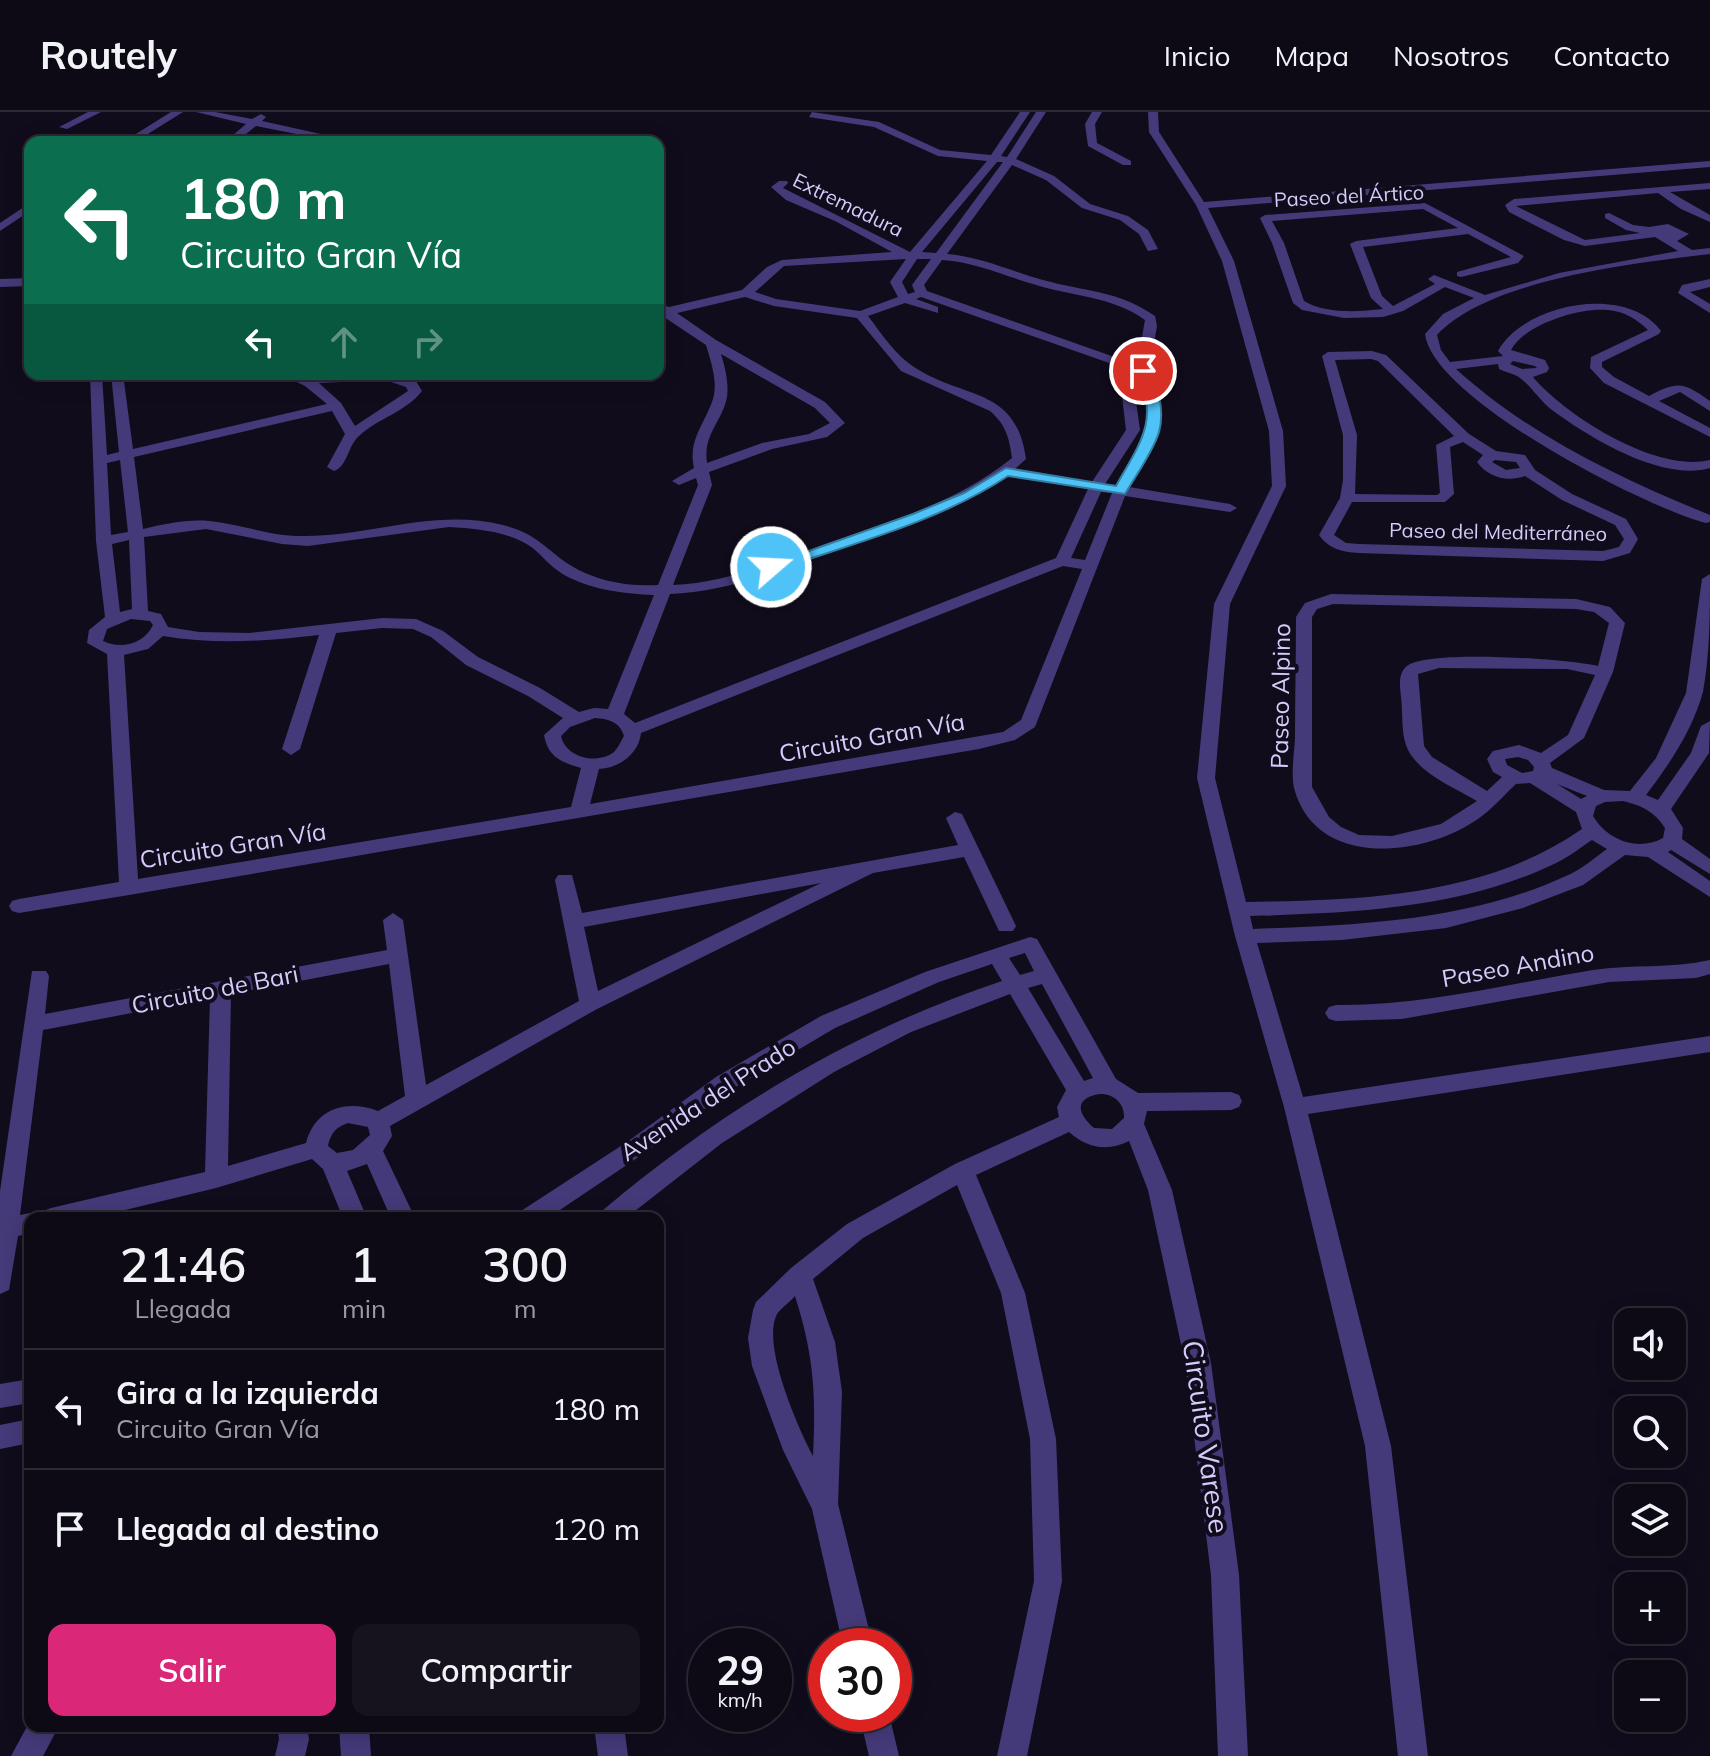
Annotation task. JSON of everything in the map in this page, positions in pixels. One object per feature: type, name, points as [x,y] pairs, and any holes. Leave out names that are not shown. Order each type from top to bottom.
[{"type":"street","points":[[64,127],[96,112]]},
{"type":"street","points":[[138,136],[178,112]]},
{"type":"street","points":[[201,112],[255,121],[270,118],[332,136]]},
{"type":"street","points":[[1025,112],[994,159],[914,255],[896,282],[898,292],[905,299],[1143,371]]},
{"type":"street","points":[[1041,112],[1010,160],[918,285],[922,293],[985,322],[1126,379],[1143,371]]},
{"type":"street","points":[[1097,112],[1090,124],[1092,144],[1127,163]]},
{"type":"street","points":[[1153,112],[1154,132],[1201,205],[1228,261],[1276,431],[1279,486],[1222,604],[1206,778],[1245,936],[1295,1107],[1378,1446],[1413,1756]]},
{"type":"street","points":[[812,115],[876,124],[938,153],[1010,160],[1050,178],[1086,206],[1124,218],[1144,232],[1152,249]]},
{"type":"street","points":[[252,136],[270,118]]},
{"type":"street","points":[[237,136],[255,121]]},
{"type":"street","points":[[1201,205],[1710,164]]},
{"type":"street","name":"Extremadura","points":[[783,183],[776,187],[789,198],[837,217],[888,249],[914,255]]},
{"type":"street","points":[[1494,202],[1510,205],[1518,201],[1710,186]]},
{"type":"street","points":[[1660,190],[1710,219]]},
{"type":"street","points":[[1510,205],[1513,210],[1588,247],[1657,234],[1710,230]]},
{"type":"street","name":"Paseo del Ártico","points":[[1425,206],[1518,256],[1514,261],[1456,281],[1392,311],[1369,314],[1304,308],[1299,303],[1278,243],[1265,218],[1425,206]]},
{"type":"street","points":[[0,228],[24,210]]},
{"type":"street","points":[[1609,216],[1630,228],[1657,234],[1689,253]]},
{"type":"street","name":"Paseo del Ártico","points":[[1392,311],[1377,298],[1356,244],[1471,230]]},
{"type":"street","points":[[1682,234],[1709,251]]},
{"type":"street","points":[[877,258],[888,249]]},
{"type":"street","points":[[1709,251],[1571,273],[1493,296],[1448,317],[1434,328],[1431,344],[1451,371],[1505,417],[1608,478],[1709,523]]},
{"type":"street","points":[[664,308],[746,293],[755,287],[770,267],[782,263],[914,255],[992,264],[1023,278],[1110,295],[1135,307],[1151,319],[1152,334],[1143,358],[1143,371]]},
{"type":"street","points":[[0,275],[24,274]]},
{"type":"street","points":[[1456,281],[1493,296]]},
{"type":"street","points":[[0,283],[24,282]]},
{"type":"street","points":[[1710,283],[1686,288],[1684,293],[1710,309]]},
{"type":"street","points":[[746,293],[774,302],[861,315],[922,293]]},
{"type":"street","points":[[1710,433],[1609,380],[1596,368],[1595,360],[1655,331],[1651,324],[1624,310],[1602,305],[1544,322],[1513,336],[1504,351],[1513,366],[1554,404],[1639,454],[1671,467],[1689,470],[1710,464]]},
{"type":"street","points":[[664,309],[712,343],[820,405],[838,423],[830,431],[770,445],[679,481]]},
{"type":"street","points":[[104,541],[202,525],[305,541],[354,537],[432,522],[467,523],[502,527],[534,543],[564,569],[588,580],[623,588],[664,591],[724,581],[918,517],[969,496],[1006,472],[1019,459],[1014,424],[998,408],[906,368],[861,315]]},
{"type":"street","points":[[614,716],[705,485],[699,459],[701,436],[720,399],[720,372],[712,343]]},
{"type":"street","name":"Paseo del Mediterráneo","points":[[1513,456],[1527,468],[1567,497],[1621,522],[1631,539],[1625,550],[1603,556],[1342,547],[1330,542],[1326,535],[1347,498],[1350,435],[1328,356],[1382,358],[1406,386],[1464,437],[1492,455],[1484,462],[1496,472],[1517,475],[1527,468],[1565,455]]},
{"type":"street","points":[[1451,371],[1513,366]]},
{"type":"street","name":"Circuito Gran Vía","points":[[115,650],[129,888],[964,747],[1009,736],[1029,723],[1120,491],[1153,430],[1153,393],[1143,371]]},
{"type":"street","points":[[1062,561],[1096,487],[1133,430],[1126,379]]},
{"type":"street","points":[[96,380],[104,541],[113,619]]},
{"type":"street","points":[[118,380],[136,536],[140,614]]},
{"type":"street","points":[[309,380],[326,393],[352,434]]},
{"type":"street","points":[[334,467],[352,434],[415,391],[411,384],[398,380]]},
{"type":"street","points":[[1648,402],[1682,384],[1710,407]]},
{"type":"street","points":[[100,461],[336,406]]},
{"type":"street","name":"Paseo del Mediterráneo","points":[[1347,498],[1440,499],[1447,494],[1443,445],[1464,437]]},
{"type":"street","points":[[1492,455],[1513,456],[1547,444]]},
{"type":"street","points":[[1006,472],[1230,508]]},
{"type":"street","points":[[632,730],[1062,561],[1091,566]]},
{"type":"street","points":[[1635,797],[1664,759],[1694,693],[1710,579]]},
{"type":"street","name":"Paseo Alpino","points":[[1512,777],[1476,812],[1440,831],[1394,842],[1362,842],[1338,834],[1314,810],[1303,787],[1304,617],[1311,606],[1331,599],[1595,605],[1611,615],[1617,623],[1605,672],[1575,738],[1539,770]]},
{"type":"street","points":[[140,614],[155,617],[161,625],[160,631],[143,645],[115,650],[100,646],[94,638],[99,628],[113,619],[140,614]]},
{"type":"street","points":[[160,631],[199,637],[249,638],[382,623],[416,624],[437,634],[472,661],[534,692],[574,717]]},
{"type":"street","points":[[291,749],[329,630]]},
{"type":"street","points":[[1488,800],[1426,761],[1415,746],[1408,683],[1410,672],[1417,667],[1439,663],[1567,664],[1605,672]]},
{"type":"street","points":[[594,713],[614,716],[632,730],[632,742],[621,754],[591,763],[571,761],[553,746],[552,740],[559,727],[574,717],[594,713]]},
{"type":"street","points":[[1661,810],[1700,753],[1710,726]]},
{"type":"street","points":[[1672,841],[1674,828],[1661,810],[1635,797],[1602,796],[1539,770],[1512,777],[1499,768],[1496,759],[1499,755],[1519,751],[1539,770],[1584,809],[1587,823],[1593,830],[1623,847],[1652,850],[1710,890]]},
{"type":"street","points":[[579,813],[591,763]]},
{"type":"street","points":[[1584,809],[1588,803],[1602,796]]},
{"type":"street","points":[[955,818],[1006,926]]},
{"type":"street","points":[[1239,909],[1328,908],[1427,898],[1492,881],[1548,859],[1593,830]]},
{"type":"street","points":[[1652,850],[1672,841]]},
{"type":"street","points":[[1672,841],[1710,868]]},
{"type":"street","points":[[1245,936],[1342,933],[1446,921],[1516,903],[1576,880],[1623,847]]},
{"type":"street","points":[[573,922],[971,849]]},
{"type":"street","points":[[378,1122],[590,1004],[866,869]]},
{"type":"street","points":[[565,880],[590,1004]]},
{"type":"street","points":[[19,906],[129,888]]},
{"type":"street","points":[[393,920],[417,1100]]},
{"type":"street","name":"Avenida del Prado","points":[[538,1212],[635,1148],[724,1083],[828,1022],[932,977],[1030,944],[1047,974],[907,1025],[795,1082],[648,1184],[617,1212]]},
{"type":"street","name":"Circuito de Bari","points":[[33,1024],[397,955]]},
{"type":"street","points":[[997,955],[1078,1090]]},
{"type":"street","name":"Paseo Andino","points":[[1336,1013],[1381,1015],[1449,1006],[1598,976],[1694,972],[1710,967]]},
{"type":"street","points":[[1047,974],[1108,1085]]},
{"type":"street","points":[[0,1283],[18,1226],[39,976]]},
{"type":"street","points":[[216,1179],[221,989]]},
{"type":"street","points":[[1295,1107],[1710,1044]]},
{"type":"street","points":[[1134,1114],[1127,1094],[1108,1085],[1087,1086],[1078,1090],[1068,1104],[1072,1121],[1087,1134],[1098,1138],[1119,1137],[1134,1114],[1231,1101]]},
{"type":"street","points":[[76,1212],[324,1156],[353,1162],[372,1151],[381,1136],[378,1122],[366,1113],[347,1112],[329,1120],[317,1134],[324,1156],[352,1212]]},
{"type":"street","name":"Circuito Varese","points":[[1134,1114],[1160,1190],[1198,1363],[1225,1575],[1233,1756]]},
{"type":"street","points":[[854,1628],[825,1506],[796,1450],[765,1366],[761,1338],[765,1310],[800,1275],[855,1231],[963,1171],[1072,1121]]},
{"type":"street","points":[[372,1151],[400,1212]]},
{"type":"street","points":[[963,1171],[1013,1293],[1043,1439],[1048,1581],[1012,1756]]},
{"type":"street","points":[[800,1275],[822,1342],[829,1392],[825,1506]]},
{"type":"street","points":[[0,1396],[24,1392]]},
{"type":"street","points":[[0,1437],[24,1432]]},
{"type":"street","points":[[26,1756],[40,1732]]},
{"type":"street","points":[[290,1756],[293,1732]]},
{"type":"street","points":[[354,1732],[356,1756]]},
{"type":"street","points":[[610,1732],[613,1756]]},
{"type":"street","points":[[878,1732],[884,1756]]},
{"type":"route","points":[[771,567],[918,517],[969,496],[1006,472],[1120,491],[1153,430],[1153,393],[1143,371]]}]
